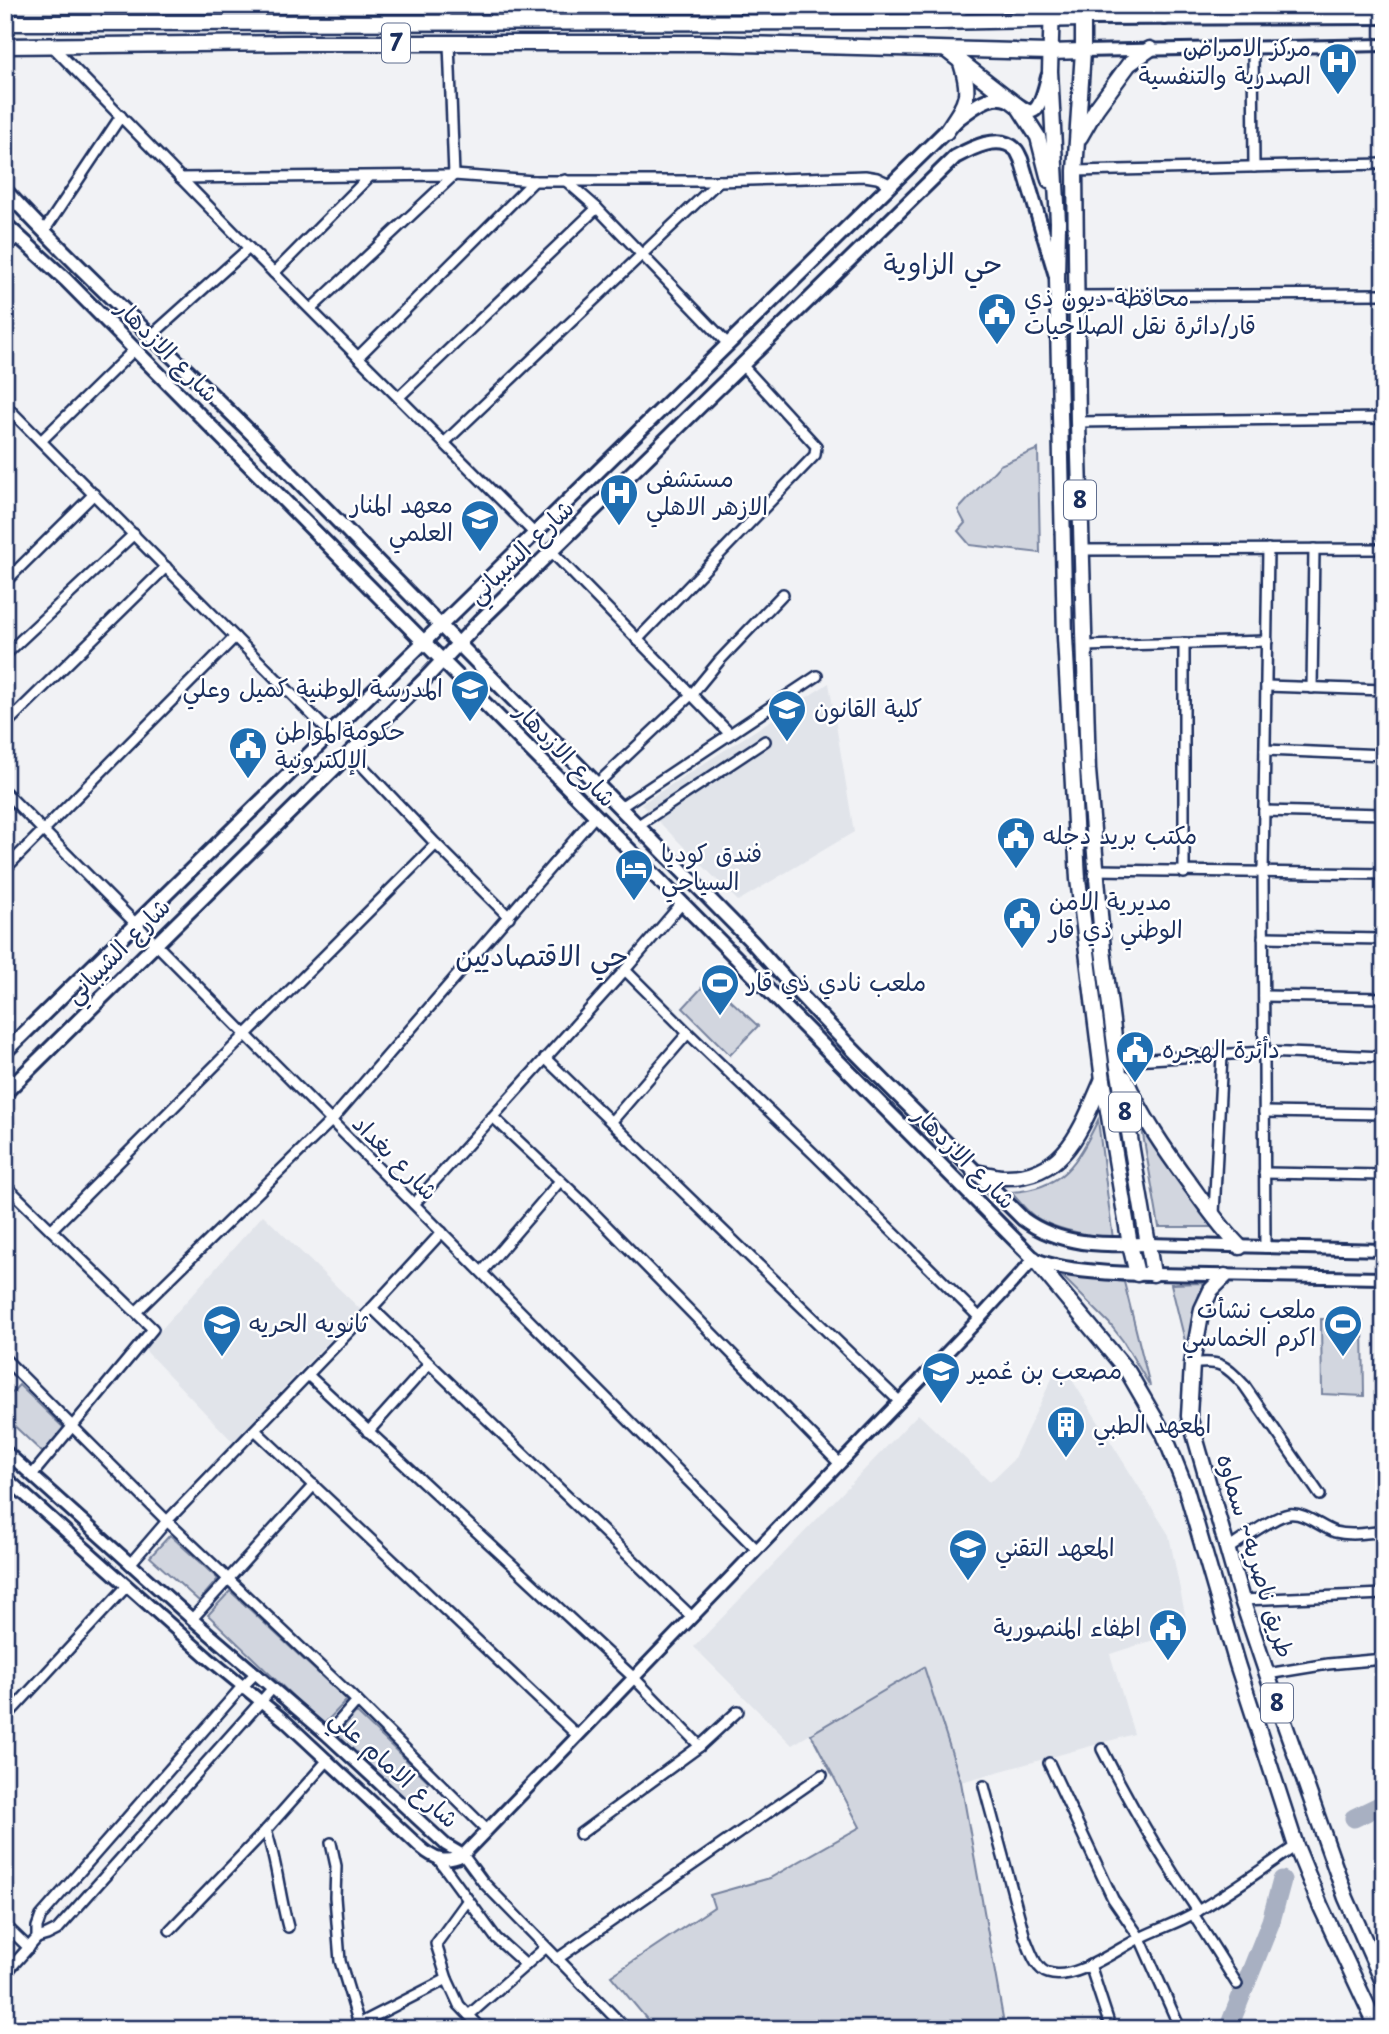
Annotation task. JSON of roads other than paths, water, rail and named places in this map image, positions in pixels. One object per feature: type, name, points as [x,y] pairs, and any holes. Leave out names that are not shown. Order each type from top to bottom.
[{"type":"highway","points":[[937,22],[965,5]]},
{"type":"highway","name":"7","points":[[5,23],[937,22],[1083,12]]},
{"type":"highway","name":"8","points":[[1083,12],[1075,171],[1078,422],[1088,770],[1095,870],[1117,1061],[1153,1274]]},
{"type":"highway","name":"8","points":[[1052,13],[1050,71],[1058,222],[1065,637],[1078,879],[1103,1080],[1137,1274]]},
{"type":"highway","name":"7","points":[[5,46],[705,43],[1083,51]]},
{"type":"highway","points":[[945,49],[960,58],[1018,106],[1038,137],[1058,222]]},
{"type":"highway","points":[[1077,141],[1096,109],[1129,64],[1150,49]]},
{"type":"highway","points":[[946,132],[967,94],[968,85],[960,58]]},
{"type":"highway","points":[[1065,637],[1084,642]]},
{"type":"highway","points":[[1066,665],[1077,662],[1084,664]]},
{"type":"highway","points":[[1117,1061],[1150,1128],[1213,1217],[1240,1247]]},
{"type":"highway","points":[[974,1172],[1001,1177],[1021,1175],[1042,1169],[1064,1154],[1079,1134],[1103,1080]]},
{"type":"highway","name":"طريق ناصريه~ سماوه","points":[[1034,1259],[1128,1372],[1164,1434],[1186,1489],[1237,1664],[1296,1846],[1321,1907],[1378,2029]]},
{"type":"highway","name":"طريق ناصريه~ سماوه","points":[[1225,1276],[1211,1290],[1202,1309],[1192,1364],[1189,1416],[1242,1600],[1267,1674],[1346,1898],[1384,1984]]},
{"type":"highway","points":[[1237,1664],[1262,1657]]},
{"type":"main road","points":[[1149,5],[1164,18]]},
{"type":"main road","points":[[1018,106],[1027,111],[1037,108],[1044,95],[1050,71]]},
{"type":"main road","name":"شارع الشيباني","points":[[5,1052],[946,132],[971,109],[995,98],[1018,106]]},
{"type":"main road","name":"شارع الشيباني","points":[[5,1093],[551,551],[955,157],[977,146],[1001,142],[1015,149],[1021,159],[1057,279]]},
{"type":"main road","name":"شارع الازدهار","points":[[5,190],[442,625],[876,1073],[1023,1219],[1039,1230],[1074,1242],[1147,1244]]},
{"type":"main road","name":"شارع الازدهار","points":[[5,225],[66,280],[135,349],[1034,1259]]},
{"type":"main road","points":[[800,274],[817,291]]},
{"type":"main road","points":[[192,407],[208,390]]},
{"type":"main road","points":[[770,993],[785,979]]},
{"type":"main road","points":[[1034,1259],[1052,1265],[1153,1274]]},
{"type":"street","points":[[96,5],[96,22]]},
{"type":"street","points":[[445,5],[446,23]]},
{"type":"street","points":[[1235,5],[1236,18]]},
{"type":"street","points":[[1083,12],[1164,18],[1384,18]]},
{"type":"street","points":[[312,309],[454,175],[449,43]]},
{"type":"street","points":[[1083,51],[1384,45]]},
{"type":"street","points":[[52,46],[535,534]]},
{"type":"street","points":[[1253,47],[1254,167]]},
{"type":"street","points":[[44,231],[121,116]]},
{"type":"street","points":[[1075,171],[1384,164]]},
{"type":"street","points":[[180,178],[454,175],[534,181],[719,181],[865,176],[892,185]]},
{"type":"street","points":[[274,273],[369,177]]},
{"type":"street","points":[[565,180],[597,208],[728,344]]},
{"type":"street","points":[[358,357],[534,181]]},
{"type":"street","points":[[445,442],[719,181]]},
{"type":"street","points":[[399,397],[597,208]]},
{"type":"street","points":[[5,247],[19,237]]},
{"type":"street","points":[[152,335],[249,248]]},
{"type":"street","points":[[1077,296],[1384,295]]},
{"type":"street","points":[[41,440],[135,349]]},
{"type":"street","points":[[637,640],[815,455],[816,446],[742,365]]},
{"type":"street","points":[[5,405],[330,733]]},
{"type":"street","points":[[1078,422],[1384,418]]},
{"type":"street","points":[[5,582],[94,494]]},
{"type":"street","points":[[5,655],[134,534]]},
{"type":"street","points":[[1265,1247],[1263,873],[1269,549]]},
{"type":"street","points":[[1312,688],[1314,549]]},
{"type":"street","points":[[1082,550],[1384,549]]},
{"type":"street","points":[[551,551],[729,733]]},
{"type":"street","points":[[5,725],[166,567]]},
{"type":"street","points":[[597,784],[692,694],[720,660],[783,594]]},
{"type":"street","points":[[5,869],[235,637]]},
{"type":"street","points":[[1084,642],[1267,640]]},
{"type":"street","points":[[1184,643],[1184,873]]},
{"type":"street","points":[[620,808],[817,676]]},
{"type":"street","points":[[1266,686],[1384,690]]},
{"type":"street","points":[[638,826],[765,741]]},
{"type":"street","points":[[1265,750],[1384,755]]},
{"type":"street","points":[[349,752],[509,917]]},
{"type":"street","name":"شارع بغداد","points":[[5,792],[757,1550]]},
{"type":"street","points":[[1264,811],[1384,814]]},
{"type":"street","points":[[136,1312],[331,1121],[594,816]]},
{"type":"street","points":[[51,1230],[436,844]]},
{"type":"street","points":[[1095,870],[1384,874]]},
{"type":"street","points":[[414,1204],[682,903]]},
{"type":"street","points":[[1263,937],[1384,939]]},
{"type":"street","points":[[625,970],[980,1318]]},
{"type":"street","points":[[1264,996],[1384,998]]},
{"type":"street","points":[[612,1121],[688,1033]]},
{"type":"street","points":[[1117,1061],[1264,1052],[1384,1057]]},
{"type":"street","points":[[1213,1217],[1222,1055]]},
{"type":"street","points":[[545,1058],[900,1402]]},
{"type":"street","points":[[1264,1112],[1384,1114]]},
{"type":"street","points":[[493,1117],[583,1202],[840,1464]]},
{"type":"street","points":[[1264,1173],[1384,1175]]},
{"type":"street","points":[[482,1272],[560,1181]]},
{"type":"street","points":[[5,1185],[153,1329],[32,1475]]},
{"type":"street","points":[[130,1564],[167,1521],[442,1232]]},
{"type":"street","points":[[1147,1244],[1384,1250]]},
{"type":"street","points":[[626,2029],[483,1882],[463,1855],[900,1402],[1034,1259]]},
{"type":"street","points":[[1153,1274],[1384,1278]]},
{"type":"street","points":[[372,1308],[692,1617]]},
{"type":"street","points":[[5,1359],[167,1521],[357,1701],[487,1830]]},
{"type":"street","points":[[1192,1364],[1216,1362],[1233,1373],[1320,1495]]},
{"type":"street","points":[[368,1432],[429,1364]]},
{"type":"street","points":[[307,1375],[634,1678],[700,1746]]},
{"type":"street","points":[[255,1430],[578,1736]]},
{"type":"street","name":"شارع الامام علي","points":[[5,1451],[192,1619],[327,1735],[446,1845],[463,1855]]},
{"type":"street","name":"شارع الامام علي","points":[[5,1477],[328,1760],[420,1847],[439,1860],[451,1860],[463,1855]]},
{"type":"street","points":[[192,1619],[314,1485]]},
{"type":"street","points":[[1228,1549],[1276,1519],[1292,1514],[1300,1515],[1338,1533],[1384,1531]]},
{"type":"street","points":[[5,1718],[127,1586]]},
{"type":"street","points":[[1242,1600],[1384,1594]]},
{"type":"street","points":[[1267,1674],[1328,1664],[1384,1659]]},
{"type":"street","points":[[37,1938],[41,1916],[255,1674]]},
{"type":"street","points":[[5,1974],[37,1938],[57,1930],[272,1689]]},
{"type":"street","points":[[327,1735],[357,1701]]},
{"type":"street","points":[[580,1834],[700,1746],[738,1711]]},
{"type":"street","points":[[1102,1749],[1130,1805],[1237,1984]]},
{"type":"street","points":[[170,1930],[266,1830],[328,1760]]},
{"type":"street","points":[[1049,1763],[1113,1899],[1140,1938],[1178,2024]]},
{"type":"street","points":[[556,1959],[822,1774]]},
{"type":"street","points":[[984,1786],[1025,1938],[1034,1959],[1046,1973],[1057,1975],[1076,1971],[1195,1913],[1296,1846]]},
{"type":"street","points":[[266,1830],[274,1854],[279,1894],[288,1927]]},
{"type":"street","points":[[331,1843],[336,1866],[335,1897],[340,1961],[359,2024],[447,1979]]},
{"type":"street","points":[[439,1860],[496,1938],[526,1965]]},
{"type":"street","points":[[468,1900],[436,1944],[459,2005],[482,2029]]},
{"type":"street","points":[[5,1925],[29,1948]]},
{"type":"street","points":[[469,2015],[545,1948]]},
{"type":"street","points":[[1090,1965],[1111,2029]]},
{"type":"waterway","points":[[1354,1818],[1381,1805],[1384,1807]]},
{"type":"waterway","points":[[1228,2029],[1271,1921],[1282,1880]]},
{"type":"place","name":"مركز الامراض الصدرية والتنفسية","points":[[1338,96]]},
{"type":"place","name":"محافظة ديون ذي قار/دائرة نقل الصلاحيات","points":[[997,346]]},
{"type":"place","name":"مستشفى الازهر الاهلي","points":[[619,527]]},
{"type":"place","name":"معهد المنار العلمي","points":[[480,553]]},
{"type":"place","name":"المدرسة الوطنية كميل وعلي","points":[[470,723]]},
{"type":"place","name":"كلية القانون","points":[[787,743]]},
{"type":"place","name":"حكومةالمواطن الإلكترونية","points":[[248,780]]},
{"type":"place","name":"مكتب بريد دجله","points":[[1016,870]]},
{"type":"place","name":"فندق كوديا السياحي","points":[[634,902]]},
{"type":"place","name":"مديرية الامن الوطني ذي قار","points":[[1022,950]]},
{"type":"place","name":"ملعب نادي ذي قار","points":[[720,1017]]},
{"type":"place","name":"دأئرة الهجره","points":[[1135,1084]]},
{"type":"place","name":"ثانويه الحريه","points":[[222,1358]]},
{"type":"place","name":"ملعب نشأت اكرم الخماسي","points":[[1343,1358]]},
{"type":"place","name":"مصعب بن عُمير","points":[[941,1405]]},
{"type":"place","name":"المعهد الطبي","points":[[1066,1459]]},
{"type":"place","name":"المعهد التقني","points":[[968,1582]]},
{"type":"place","name":"اطفاء المنصورية","points":[[1168,1662]]},
{"type":"district","name":"حي الزاوية","points":[[943,264]]},
{"type":"district","name":"حي الاقتصاديين","points":[[542,956]]}]
